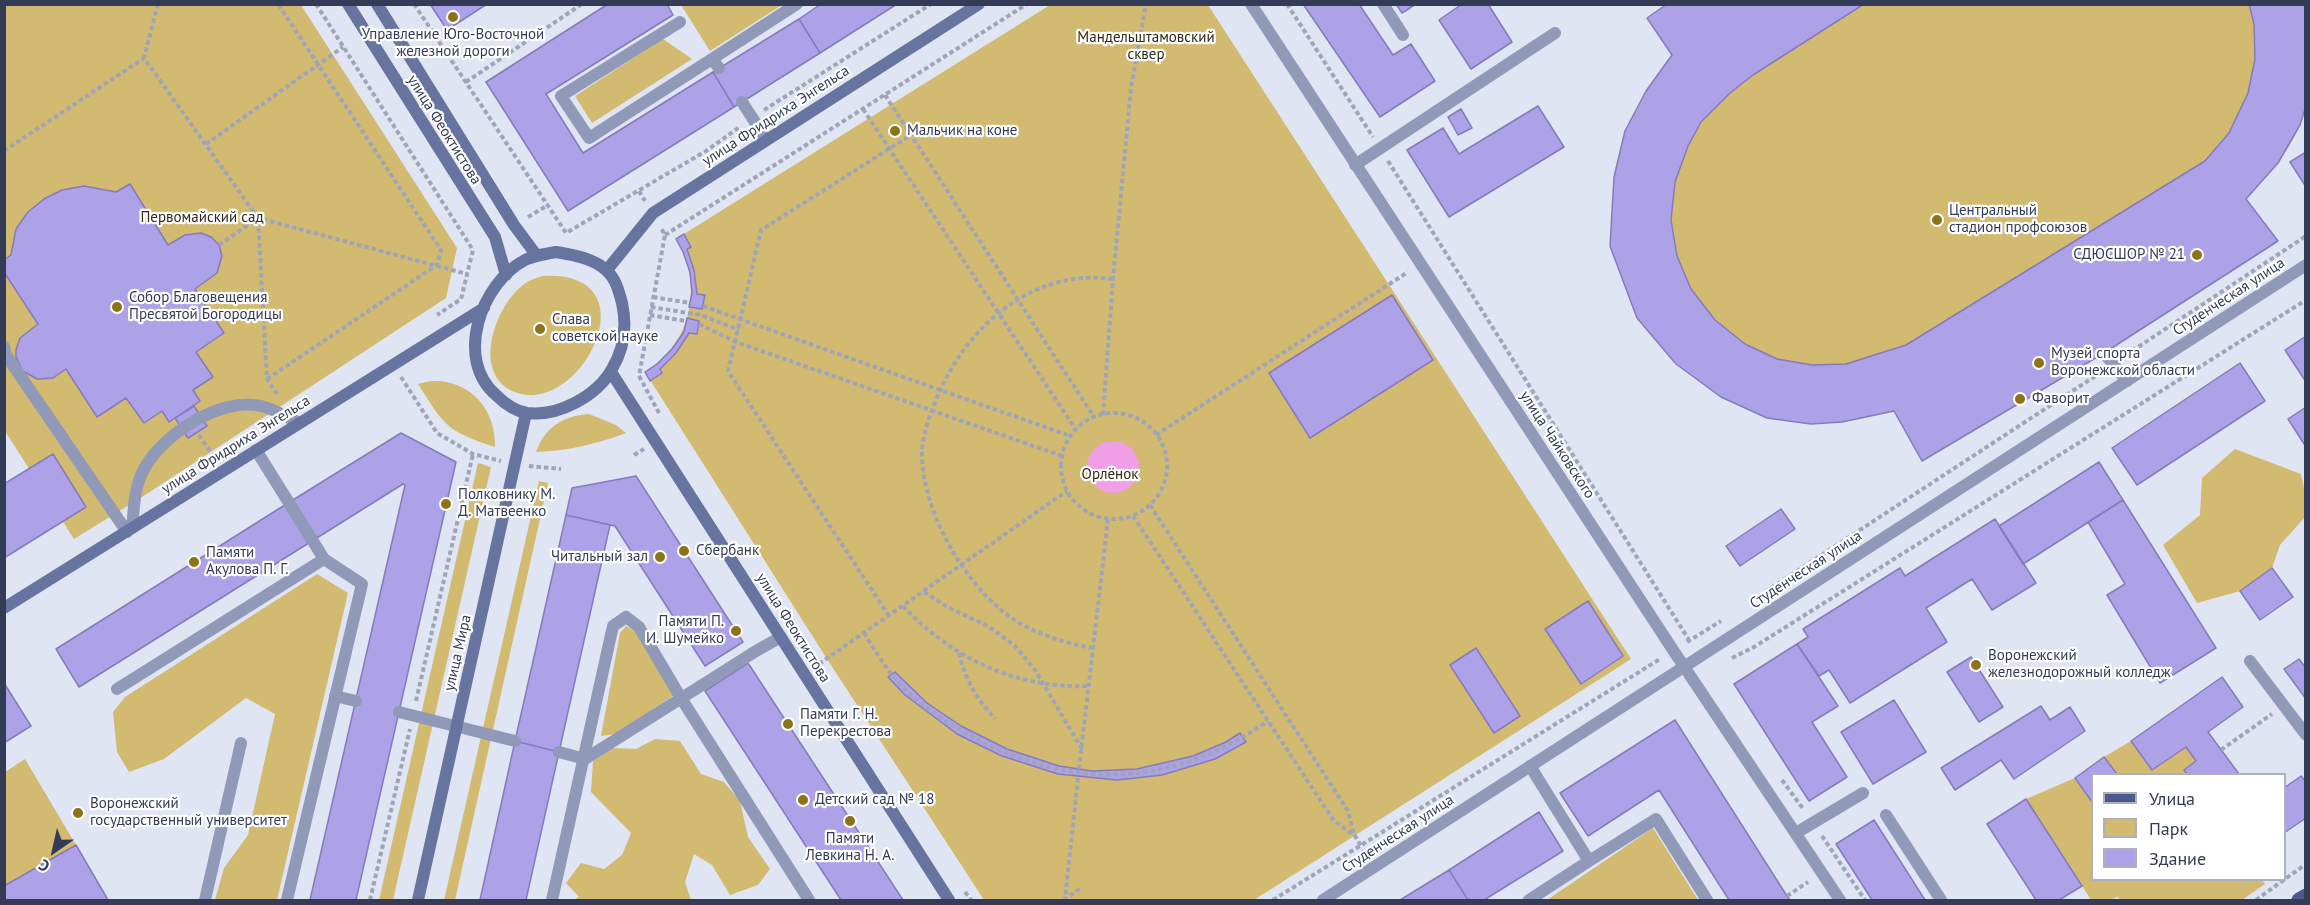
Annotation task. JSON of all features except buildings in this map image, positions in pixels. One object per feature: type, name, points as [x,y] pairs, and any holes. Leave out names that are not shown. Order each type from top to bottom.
[{"type":"main road","points":[[2299,900],[2306,896]]},
{"type":"street","name":"улица Феоктистова","points":[[348,4],[495,237],[506,275]]},
{"type":"street","name":"улица Феоктистова","points":[[377,4],[514,225],[537,256]]},
{"type":"street","points":[[680,22],[561,96],[589,138],[716,64],[797,4]]},
{"type":"street","name":"улица Фридриха Энгельса","points":[[526,412],[514,408],[496,396],[477,369],[475,345],[484,308],[496,286],[506,275],[526,259],[556,252],[591,261],[607,270],[652,213],[978,4]]},
{"type":"street","name":"улица Чайковского","points":[[1251,4],[1684,666],[1840,900]]},
{"type":"street","points":[[1383,4],[1403,35]]},
{"type":"street","points":[[1355,165],[1555,33]]},
{"type":"street","points":[[742,102],[766,140]]},
{"type":"street","name":"Студенческая улица","points":[[1323,900],[2306,265]]},
{"type":"street","points":[[526,412],[543,413],[580,400],[592,392],[611,372],[624,336],[625,319],[616,285],[607,270]]},
{"type":"street","name":"улица Фридриха Энгельса","points":[[4,608],[484,308]]},
{"type":"street","points":[[4,347],[6,356],[129,530]]},
{"type":"street","points":[[2104,353],[2127,381]]},
{"type":"street","name":"улица Феоктистова","points":[[611,372],[949,900]]},
{"type":"street","points":[[129,530],[136,492],[144,469],[170,439],[201,417],[213,411],[249,405],[261,406],[299,423]]},
{"type":"street","name":"улица Мира","points":[[418,900],[526,412]]},
{"type":"street","points":[[256,450],[324,559],[362,584],[287,900]]},
{"type":"street","points":[[117,689],[324,559]]},
{"type":"street","points":[[552,900],[613,626],[626,617],[639,627],[681,698],[809,900]]},
{"type":"street","points":[[559,752],[585,759],[781,637]]},
{"type":"street","points":[[2250,661],[2306,735]]},
{"type":"street","points":[[335,696],[356,702]]},
{"type":"street","points":[[399,712],[516,741]]},
{"type":"street","points":[[205,900],[241,743]]},
{"type":"street","points":[[1530,766],[1589,861]]},
{"type":"street","points":[[1796,833],[1863,793]]},
{"type":"street","points":[[1886,815],[1941,900]]},
{"type":"street","points":[[1529,900],[1656,819],[1707,900]]},
{"type":"path","points":[[5,149],[144,58],[158,4]]},
{"type":"path","points":[[144,58],[258,218],[267,379],[437,265],[441,250],[278,4]]},
{"type":"path","points":[[316,4],[473,250],[461,299],[432,319]]},
{"type":"path","points":[[466,82],[582,4]]},
{"type":"path","points":[[639,376],[665,235],[1027,4]]},
{"type":"path","points":[[1103,415],[1131,88],[1146,4]]},
{"type":"path","points":[[1287,4],[1689,640]]},
{"type":"path","points":[[206,144],[343,47]]},
{"type":"path","points":[[885,95],[1094,417]]},
{"type":"path","points":[[863,109],[1076,430]]},
{"type":"path","points":[[889,616],[728,371],[761,230],[911,135]]},
{"type":"path","points":[[219,245],[258,218],[467,274]]},
{"type":"path","points":[[1762,594],[2306,236]]},
{"type":"path","points":[[1156,435],[1420,264]]},
{"type":"path","points":[[1093,648],[1074,645],[1040,633],[1005,614],[976,585],[932,511],[922,453],[924,433],[940,390],[952,366],[967,345],[998,313],[1041,287],[1061,280],[1098,277],[1113,279]]},
{"type":"path","points":[[653,297],[690,303]]},
{"type":"path","points":[[1725,661],[1754,648],[2306,300]]},
{"type":"path","points":[[703,306],[1071,436]]},
{"type":"path","points":[[651,307],[701,315],[739,330]]},
{"type":"path","points":[[650,315],[686,321]]},
{"type":"path","points":[[699,324],[736,342],[1062,456]]},
{"type":"path","points":[[370,900],[472,454],[437,433],[393,364]]},
{"type":"path","points":[[1115,414],[1132,417],[1148,426],[1162,445],[1167,466],[1163,487],[1150,505],[1133,516],[1108,519],[1098,517],[1080,507],[1067,491],[1062,474],[1062,456],[1071,436],[1094,417],[1103,415],[1115,414]]},
{"type":"path","points":[[205,444],[216,460]]},
{"type":"path","points":[[819,664],[1067,491]]},
{"type":"path","points":[[1150,505],[1348,811],[1355,836],[1361,846]]},
{"type":"path","points":[[1133,516],[1334,821],[1355,836]]},
{"type":"path","points":[[1079,769],[1108,519]]},
{"type":"path","points":[[924,592],[949,608],[988,626],[1014,645],[1044,684],[1082,749]]},
{"type":"path","points":[[903,606],[921,624],[959,652],[986,668],[1019,679],[1044,684],[1089,686]]},
{"type":"path","points":[[1274,900],[1724,619]]},
{"type":"path","points":[[864,633],[892,675],[908,692],[939,717],[1005,753],[1059,770],[1100,774],[1159,770],[1196,760],[1229,746],[1268,721]]},
{"type":"path","points":[[959,652],[964,673],[976,696],[995,719]]},
{"type":"path","points":[[2222,750],[2284,706]]},
{"type":"path","points":[[1078,778],[1065,898],[1082,887]]},
{"type":"path","points":[[2286,878],[2306,864]]},
{"type":"path","points":[[2256,900],[2282,881]]},
{"type":"path","points":[[1787,896],[1808,882]]},
{"type":"green space","name":"Первомайский сад","points":[[4,5],[301,5],[457,248],[446,298],[74,539],[5,431]]},
{"type":"green space","points":[[681,5],[782,5],[710,51]]},
{"type":"green space","name":"Орлёнок","points":[[1050,5],[1208,5],[1631,659],[1254,900],[984,900],[827,659],[645,372],[661,360],[674,345],[689,312],[690,276],[685,257],[676,239]]},
{"type":"green space","name":"Центральный стадион профсоюзов","points":[[1667,5],[2305,5],[2306,83],[2300,124],[2283,155],[2246,199],[2278,241],[2104,353],[1922,461],[1894,411],[1842,422],[1811,424],[1721,397],[1676,364],[1637,318],[1610,246],[1614,177],[1625,131],[1672,55],[1647,18]]},
{"type":"green space","points":[[663,39],[692,59],[592,123],[575,96]]},
{"type":"green space","points":[[543,276],[576,280],[595,294],[601,315],[597,338],[585,362],[567,381],[545,393],[521,394],[505,387],[495,375],[491,360],[491,343],[495,326],[512,296],[525,283]]},
{"type":"green space","points":[[431,381],[458,385],[478,399],[491,420],[495,447],[456,431],[441,418],[418,384]]},
{"type":"green space","points":[[589,414],[616,425],[626,433],[582,446],[536,452],[544,436],[556,424],[571,417]]},
{"type":"green space","points":[[2235,449],[2301,474],[2305,493],[2305,517],[2280,545],[2272,568],[2240,591],[2197,603],[2163,545],[2200,515],[2202,478]]},
{"type":"green space","points":[[478,463],[491,467],[393,900],[379,900]]},
{"type":"green space","points":[[539,481],[548,483],[455,900],[444,900]]},
{"type":"green space","points":[[317,574],[348,593],[277,900],[215,900],[224,868],[248,835],[275,714],[246,698],[164,759],[129,772],[117,752],[113,712],[125,697]]},
{"type":"green space","points":[[626,626],[636,632],[674,695],[617,734],[601,736],[620,633]]},
{"type":"green space","points":[[655,739],[680,741],[701,774],[724,782],[740,801],[748,837],[770,869],[758,885],[730,895],[712,865],[694,854],[685,882],[691,900],[573,900],[579,897],[566,883],[581,863],[604,869],[622,855],[631,833],[591,792],[593,761],[613,748],[636,749]]},
{"type":"green space","points":[[2131,741],[2152,770],[2186,747],[2196,761],[2184,770],[2186,773],[2116,773],[2104,757]]},
{"type":"green space","points":[[25,759],[76,845],[5,886],[5,772]]},
{"type":"green space","points":[[2075,778],[2091,801],[2091,881],[2263,881],[2265,884],[2242,900],[2122,900],[2117,897],[2109,900],[2091,900],[2026,799]]},
{"type":"green space","points":[[1653,828],[1698,900],[1547,900]]},
{"type":"shaded area","points":[[1113,441],[1123,443],[1131,449],[1137,457],[1139,467],[1137,477],[1131,485],[1123,491],[1113,493],[1103,491],[1095,485],[1089,477],[1087,467],[1089,457],[1095,449],[1103,443]]},
{"type":"place","name":"Управление Юго-Восточной железной дороги","points":[[453,17]]},
{"type":"place","name":"Мальчик на коне","points":[[895,131]]},
{"type":"place","name":"Центральный стадион профсоюзов","points":[[1937,220]]},
{"type":"place","name":"СДЮСШОР № 21","points":[[2197,255]]},
{"type":"place","name":"Собор Благовещения Пресвятой Богородицы","points":[[117,307]]},
{"type":"place","name":"Слава советской науке","points":[[540,329]]},
{"type":"place","name":"Музей спорта Воронежской области","points":[[2039,363]]},
{"type":"place","name":"Фаворит","points":[[2020,399]]},
{"type":"place","name":"Полковнику М. Д. Матвеенко","points":[[446,504]]},
{"type":"place","name":"Сбербанк","points":[[684,551]]},
{"type":"place","name":"Читальный зал","points":[[660,557]]},
{"type":"place","name":"Памяти Акулова П. Г.","points":[[194,562]]},
{"type":"place","name":"Памяти П. И. Шумейко","points":[[736,631]]},
{"type":"place","name":"Воронежский железнодорожный колледж","points":[[1976,665]]},
{"type":"place","name":"Памяти Г. Н. Перекрестова","points":[[788,724]]},
{"type":"place","name":"Детский сад № 18","points":[[803,800]]},
{"type":"place","name":"Воронежский государственный университет","points":[[78,813]]},
{"type":"place","name":"Памяти Левкина Н. А.","points":[[850,821]]},
{"type":"park label","name":"Мандельштамовский сквер","points":[[1146,46]]}]
